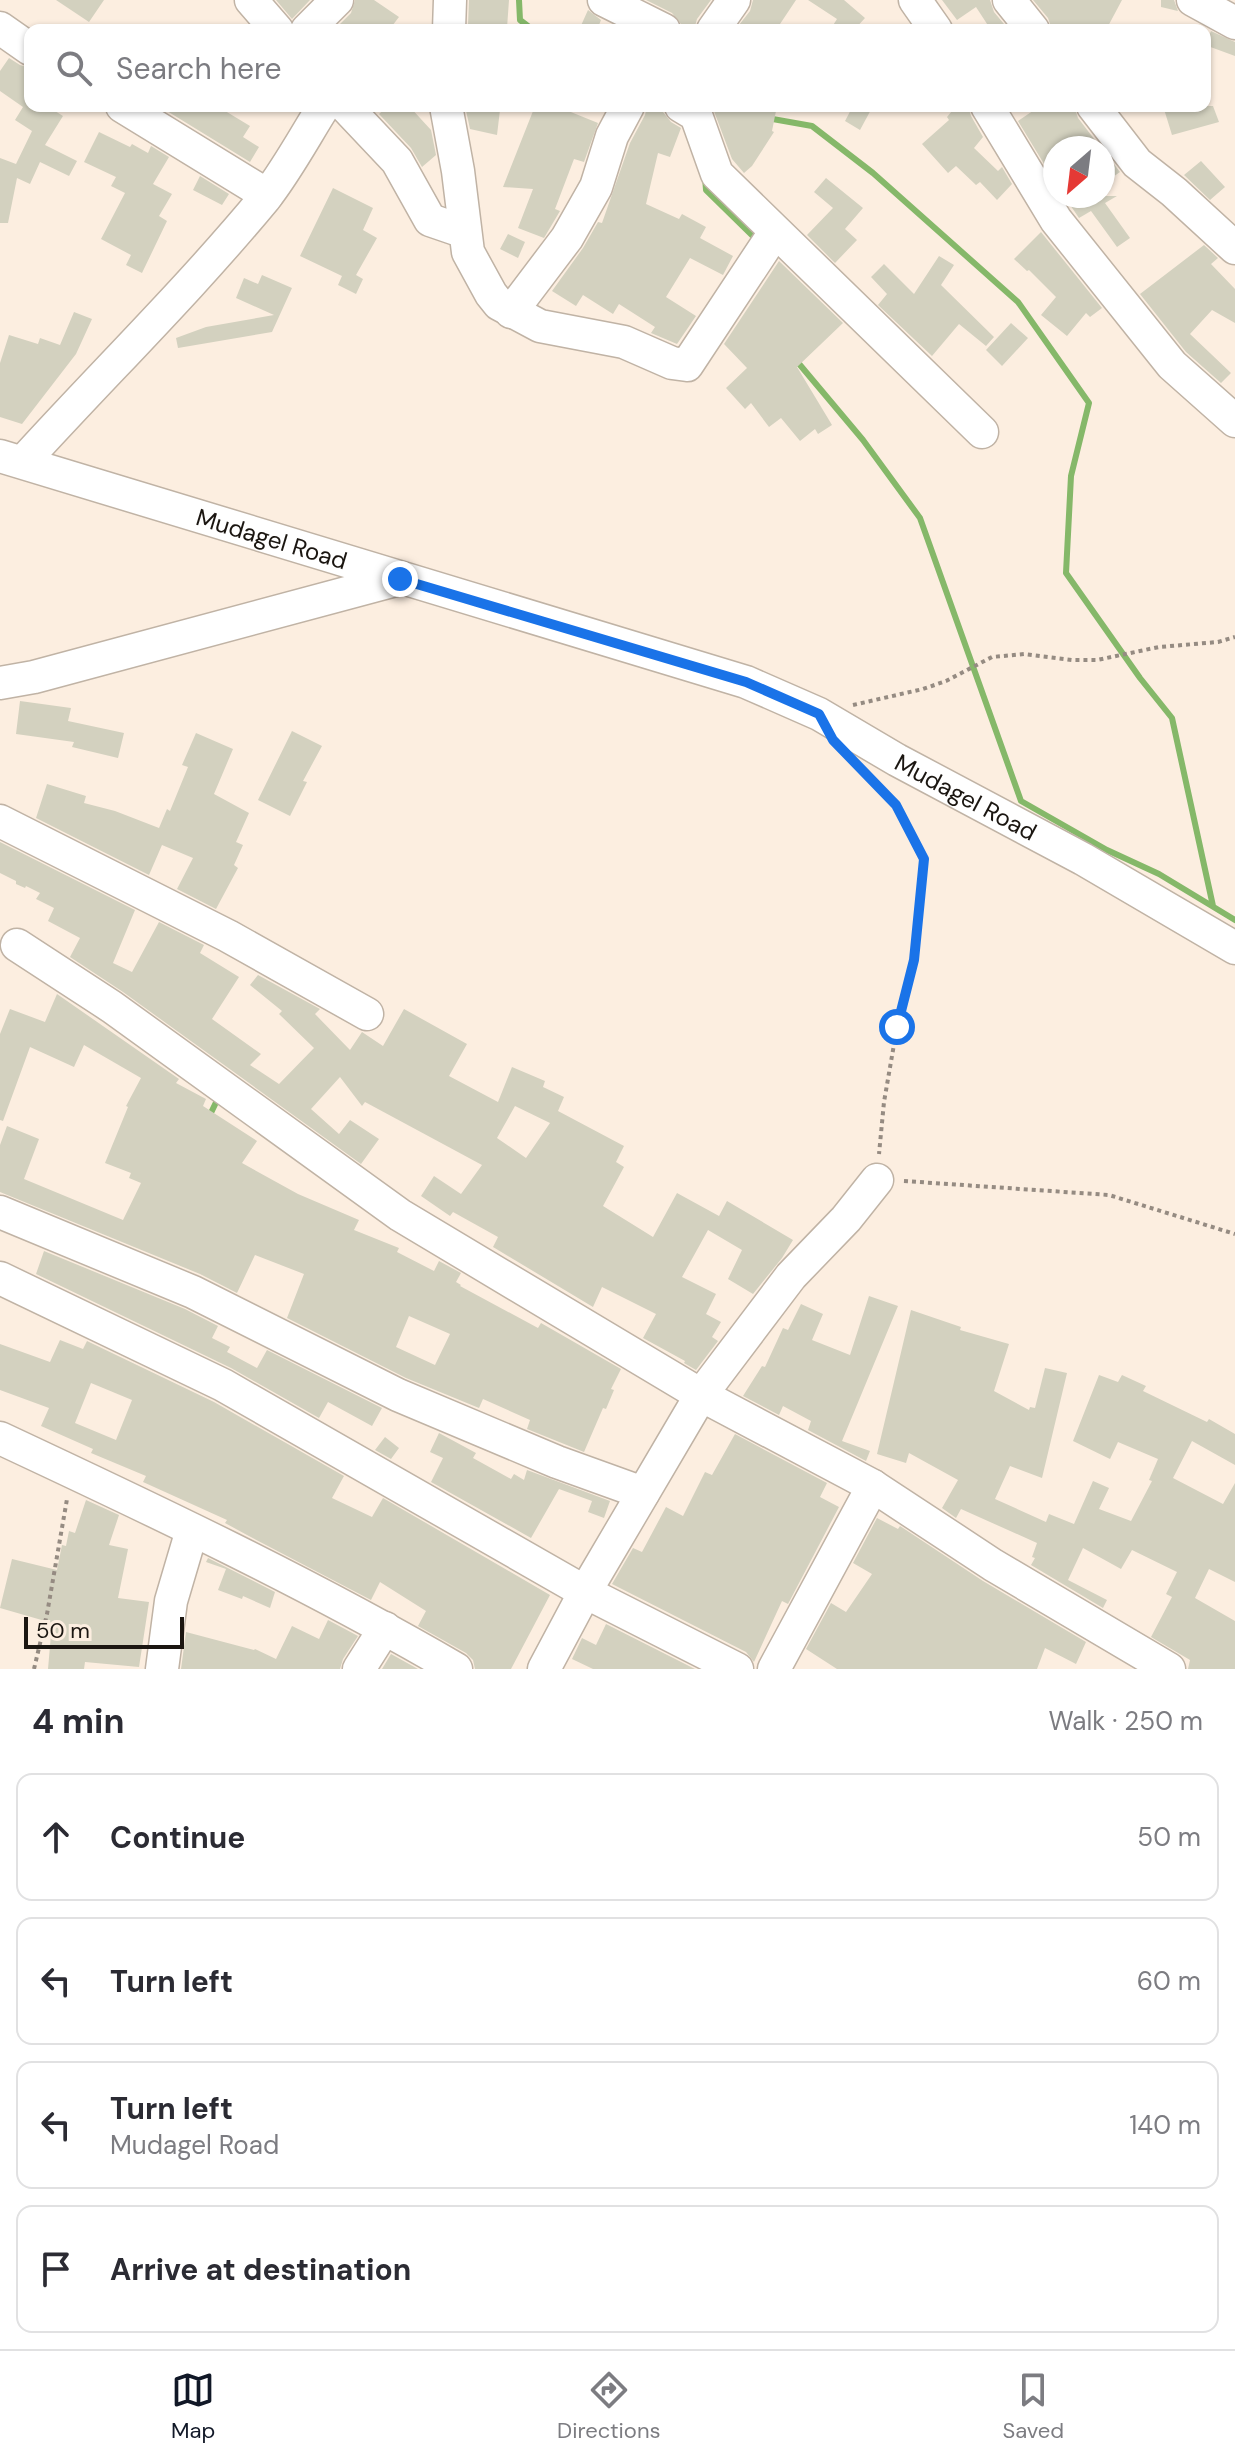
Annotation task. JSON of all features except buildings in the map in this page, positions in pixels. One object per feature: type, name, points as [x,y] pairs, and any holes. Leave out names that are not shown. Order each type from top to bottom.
[{"type":"street","points":[[251,0],[272,24]]},
{"type":"street","points":[[313,24],[337,0]]},
{"type":"street","points":[[449,24],[450,0]]},
{"type":"street","points":[[604,0],[652,24]]},
{"type":"street","points":[[717,24],[734,0]]},
{"type":"street","points":[[915,0],[932,24]]},
{"type":"street","points":[[1009,0],[1028,24]]},
{"type":"street","points":[[1193,0],[1235,23]]},
{"type":"street","points":[[132,112],[267,195]]},
{"type":"street","points":[[11,459],[142,337],[267,195],[320,112]]},
{"type":"street","points":[[351,112],[397,161],[430,220],[465,232]]},
{"type":"street","points":[[447,112],[468,252],[499,304],[540,326],[624,342],[672,363],[687,365],[775,232]]},
{"type":"street","points":[[511,312],[567,238],[596,187],[612,136],[625,112]]},
{"type":"street","points":[[691,112],[696,115],[717,174],[982,432]]},
{"type":"street","points":[[991,112],[1056,220],[1172,365],[1235,421]]},
{"type":"street","points":[[1098,112],[1137,163],[1235,248]]},
{"type":"street","name":"Mudagel Road","points":[[11,459],[746,682],[819,714],[897,760],[1083,859],[1235,948]]},
{"type":"street","points":[[0,683],[34,677],[400,579]]},
{"type":"street","points":[[0,821],[228,936],[367,1014]]},
{"type":"street","points":[[17,945],[112,1007],[400,1215],[701,1395],[873,1486],[993,1565],[1169,1669]]},
{"type":"street","points":[[544,1669],[585,1592],[701,1395],[791,1276],[846,1219],[877,1180]]},
{"type":"street","points":[[0,1212],[193,1292],[398,1395],[557,1462],[643,1493]]},
{"type":"street","points":[[0,1278],[223,1385],[585,1592],[737,1669]]},
{"type":"street","points":[[0,1438],[192,1530],[385,1628],[456,1669]]},
{"type":"street","points":[[774,1669],[873,1486]]},
{"type":"street","points":[[162,1669],[171,1601],[192,1530]]},
{"type":"street","points":[[359,1669],[385,1628]]},
{"type":"path","points":[[819,714],[923,689],[946,681],[992,657],[1024,654],[1097,660],[1159,647],[1218,642],[1235,637]]},
{"type":"path","points":[[865,773],[896,805],[924,859],[914,960],[897,1027],[884,1102],[877,1180],[1109,1195],[1235,1234]]},
{"type":"path","points":[[34,1669],[72,1472]]},
{"type":"waterway","points":[[519,0],[520,20],[525,24]]},
{"type":"waterway","points":[[767,118],[812,126],[873,173],[1018,302],[1089,403],[1071,476],[1066,573],[1172,718],[1213,906]]},
{"type":"waterway","points":[[705,177],[706,190],[757,240]]},
{"type":"waterway","points":[[795,359],[863,440],[920,518],[1021,801],[1107,850],[1159,874],[1235,920]]},
{"type":"waterway","points":[[209,1117],[220,1094]]},
{"type":"route","points":[[400,579],[746,682],[819,714],[833,740],[896,805],[924,859],[914,960],[897,1027]]}]
